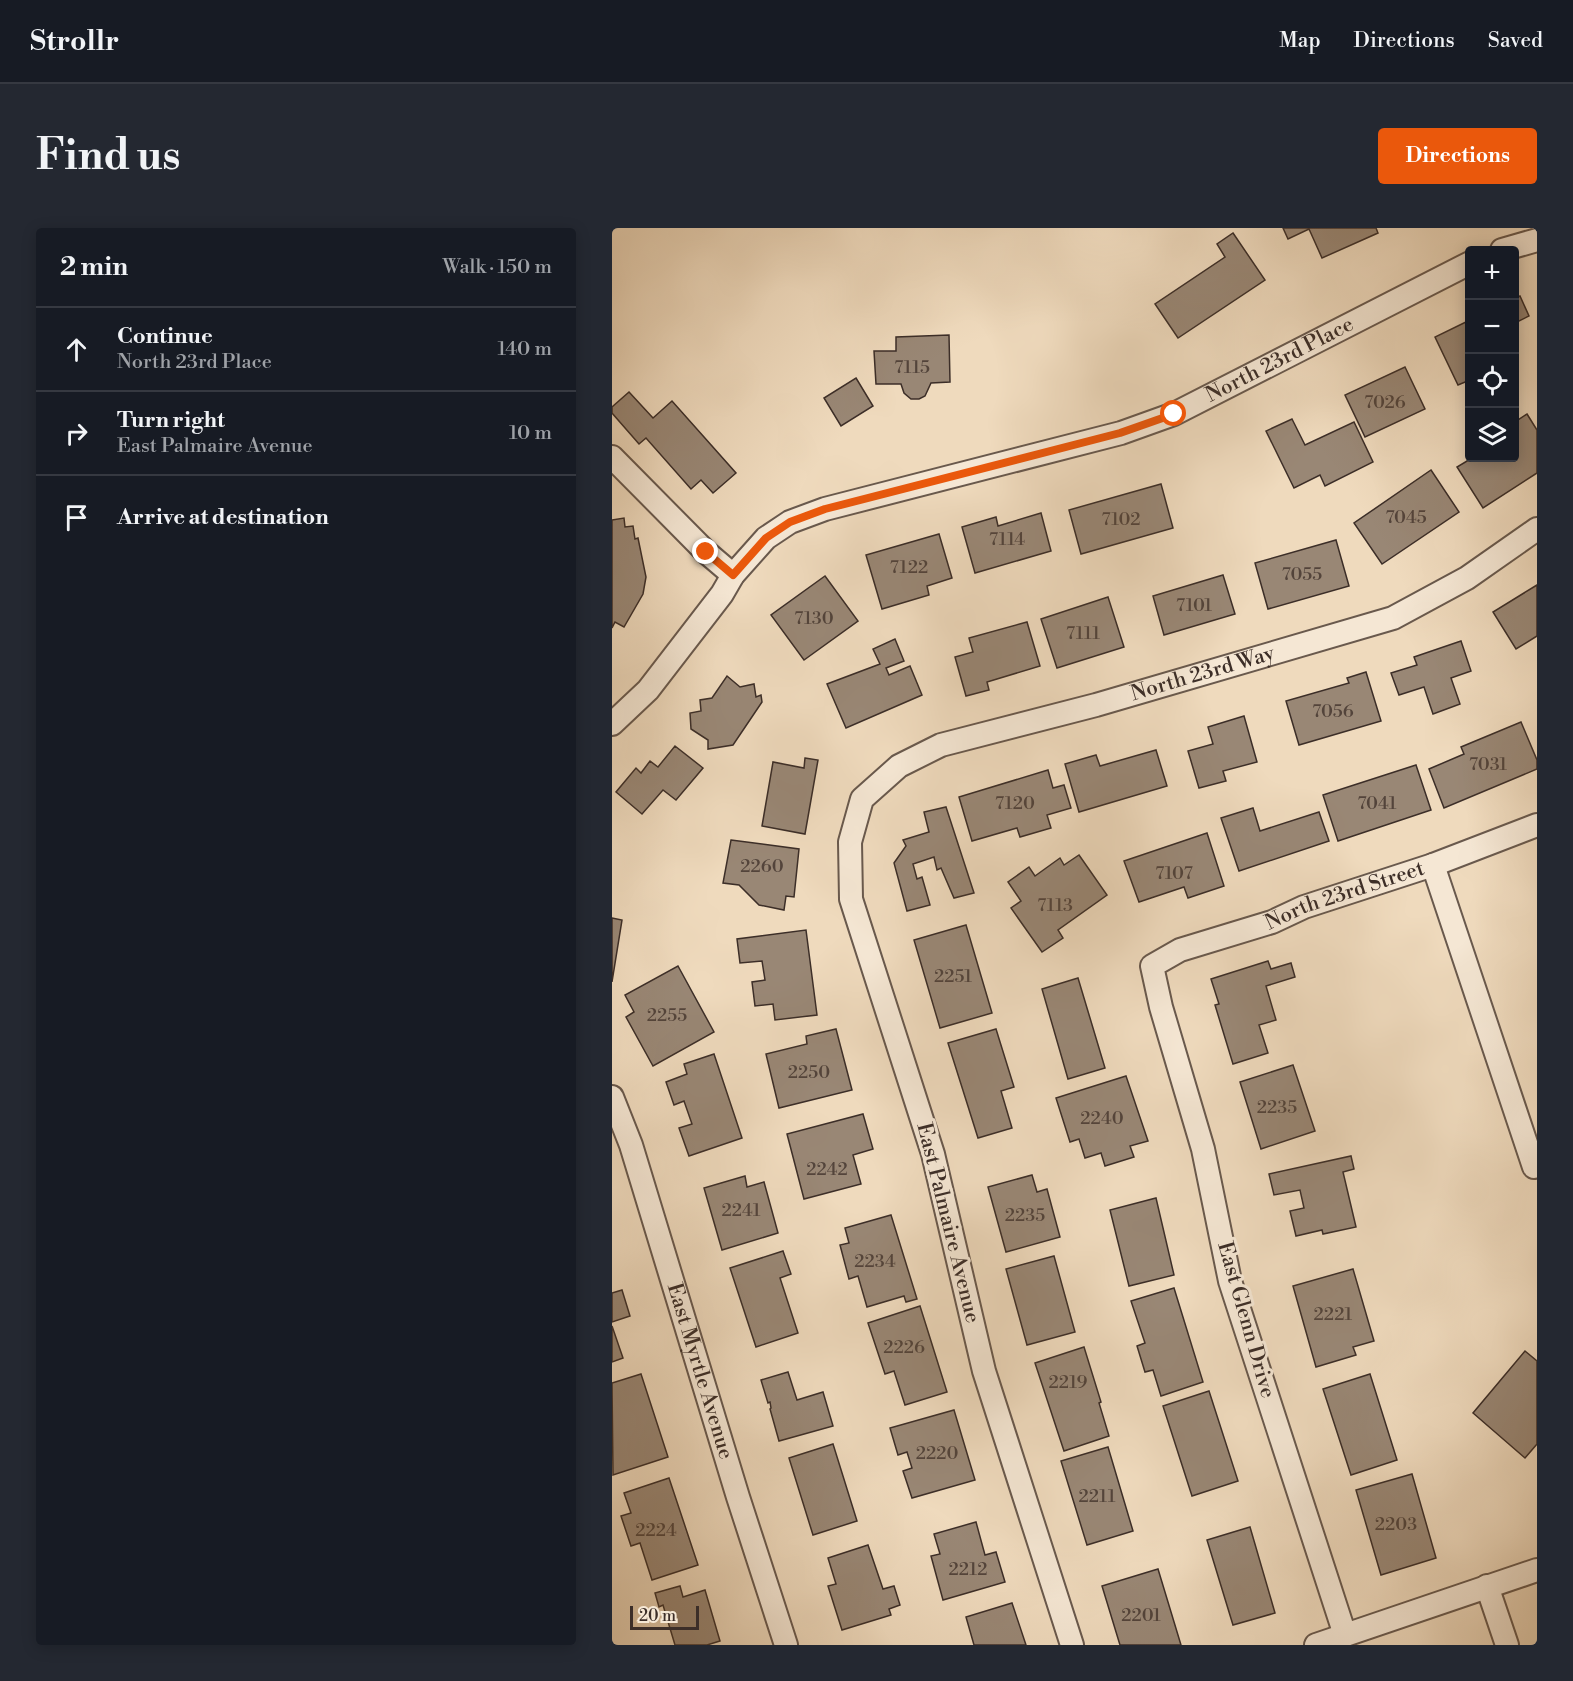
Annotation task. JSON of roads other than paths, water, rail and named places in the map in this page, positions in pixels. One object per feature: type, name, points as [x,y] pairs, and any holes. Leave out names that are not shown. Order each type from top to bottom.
[{"type":"street","points":[[1516,246],[1537,240]]},
{"type":"street","name":"North 23rd Place","points":[[612,724],[648,690],[722,594],[733,575],[766,538],[790,522],[825,509],[1120,433],[1174,414],[1465,266]]},
{"type":"street","points":[[612,457],[706,552],[733,575]]},
{"type":"street","name":"North 23rd Way","points":[[862,799],[899,766],[940,745],[1096,705],[1394,618],[1467,578],[1537,529]]},
{"type":"street","name":"East Palmaire Avenue","points":[[862,799],[850,842],[851,899],[933,1154],[984,1371],[1072,1645]]},
{"type":"street","name":"North 23rd Street","points":[[1152,966],[1180,950],[1272,922],[1304,907],[1433,865],[1537,825]]},
{"type":"street","points":[[1433,865],[1534,1167]]},
{"type":"street","name":"East Glenn Drive","points":[[1152,966],[1161,1007],[1203,1149],[1230,1281],[1345,1635]]},
{"type":"street","name":"East Myrtle Avenue","points":[[612,1097],[631,1145],[738,1497],[786,1645]]},
{"type":"street","points":[[1316,1645],[1537,1570]]},
{"type":"street","points":[[1487,1586],[1507,1645]]}]
